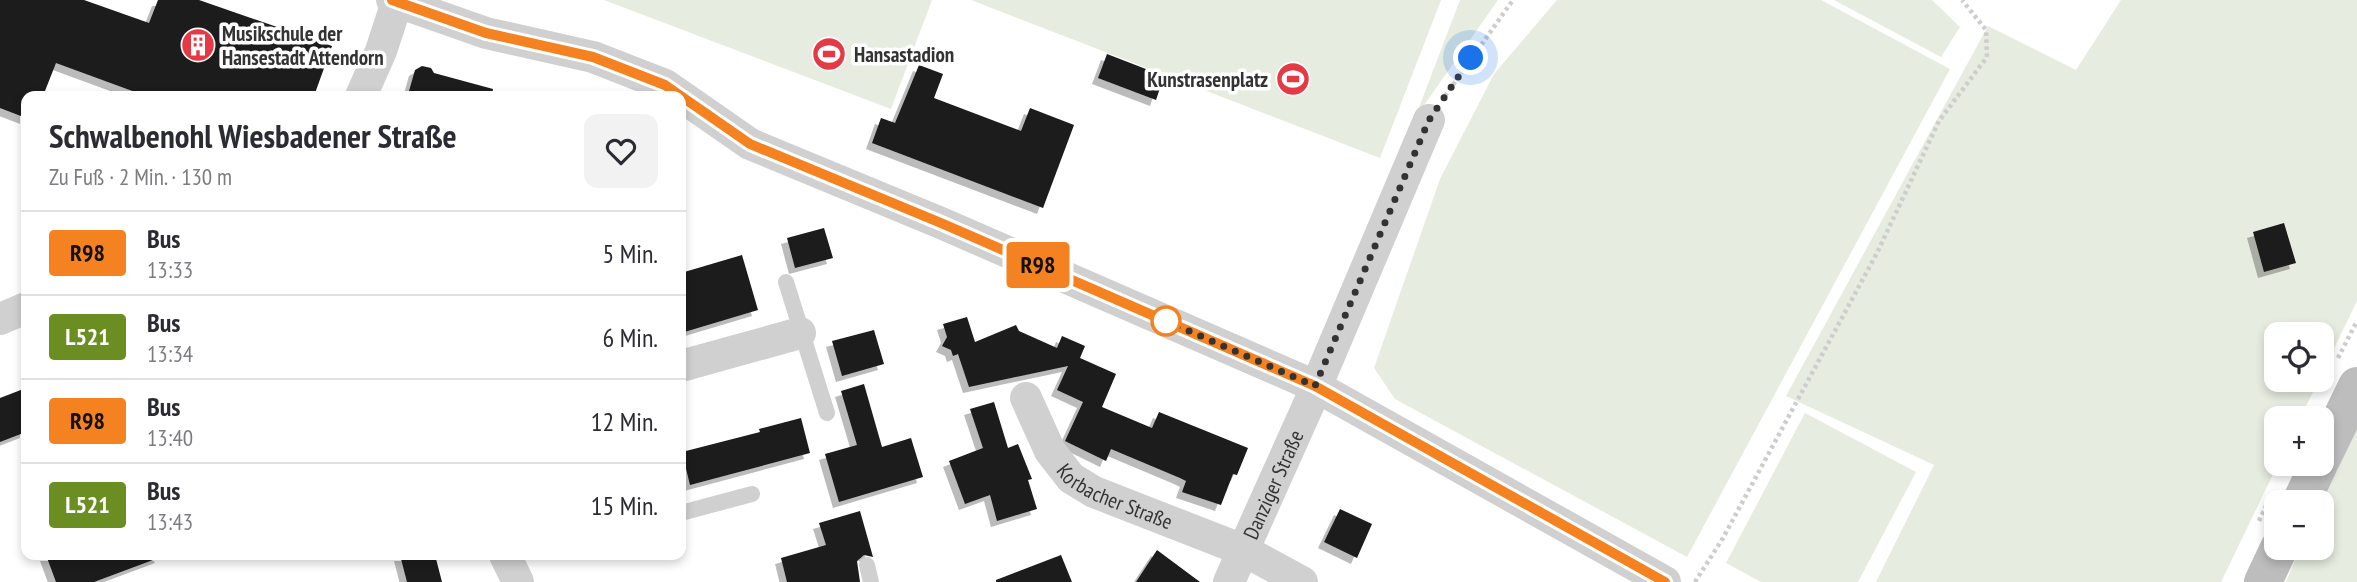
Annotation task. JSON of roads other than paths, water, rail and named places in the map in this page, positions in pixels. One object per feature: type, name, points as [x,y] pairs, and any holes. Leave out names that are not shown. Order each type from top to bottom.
[{"type":"main road","points":[[2334,433],[2357,386]]},
{"type":"main road","points":[[2263,582],[2273,560]]},
{"type":"street","points":[[363,91],[381,51],[395,1],[486,33],[593,57],[665,85],[674,91]]},
{"type":"street","points":[[686,100],[750,144],[941,223],[1315,386],[1665,582]]},
{"type":"street","name":"Danziger Straße","points":[[1228,582],[1429,120]]},
{"type":"street","points":[[0,319],[21,310]]},
{"type":"street","points":[[686,365],[800,332]]},
{"type":"street","name":"Korbacher Straße","points":[[1027,398],[1050,451],[1071,478],[1094,492],[1243,550],[1302,582]]},
{"type":"lane","points":[[786,282],[827,412]]},
{"type":"lane","points":[[686,512],[752,494]]},
{"type":"lane","points":[[867,565],[871,582]]},
{"type":"place","name":"Musikschule der Hansestadt Attendorn","points":[[198,45]]},
{"type":"place","name":"Hansastadion","points":[[829,54]]},
{"type":"place","name":"Kunstrasenplatz","points":[[1293,79]]}]
